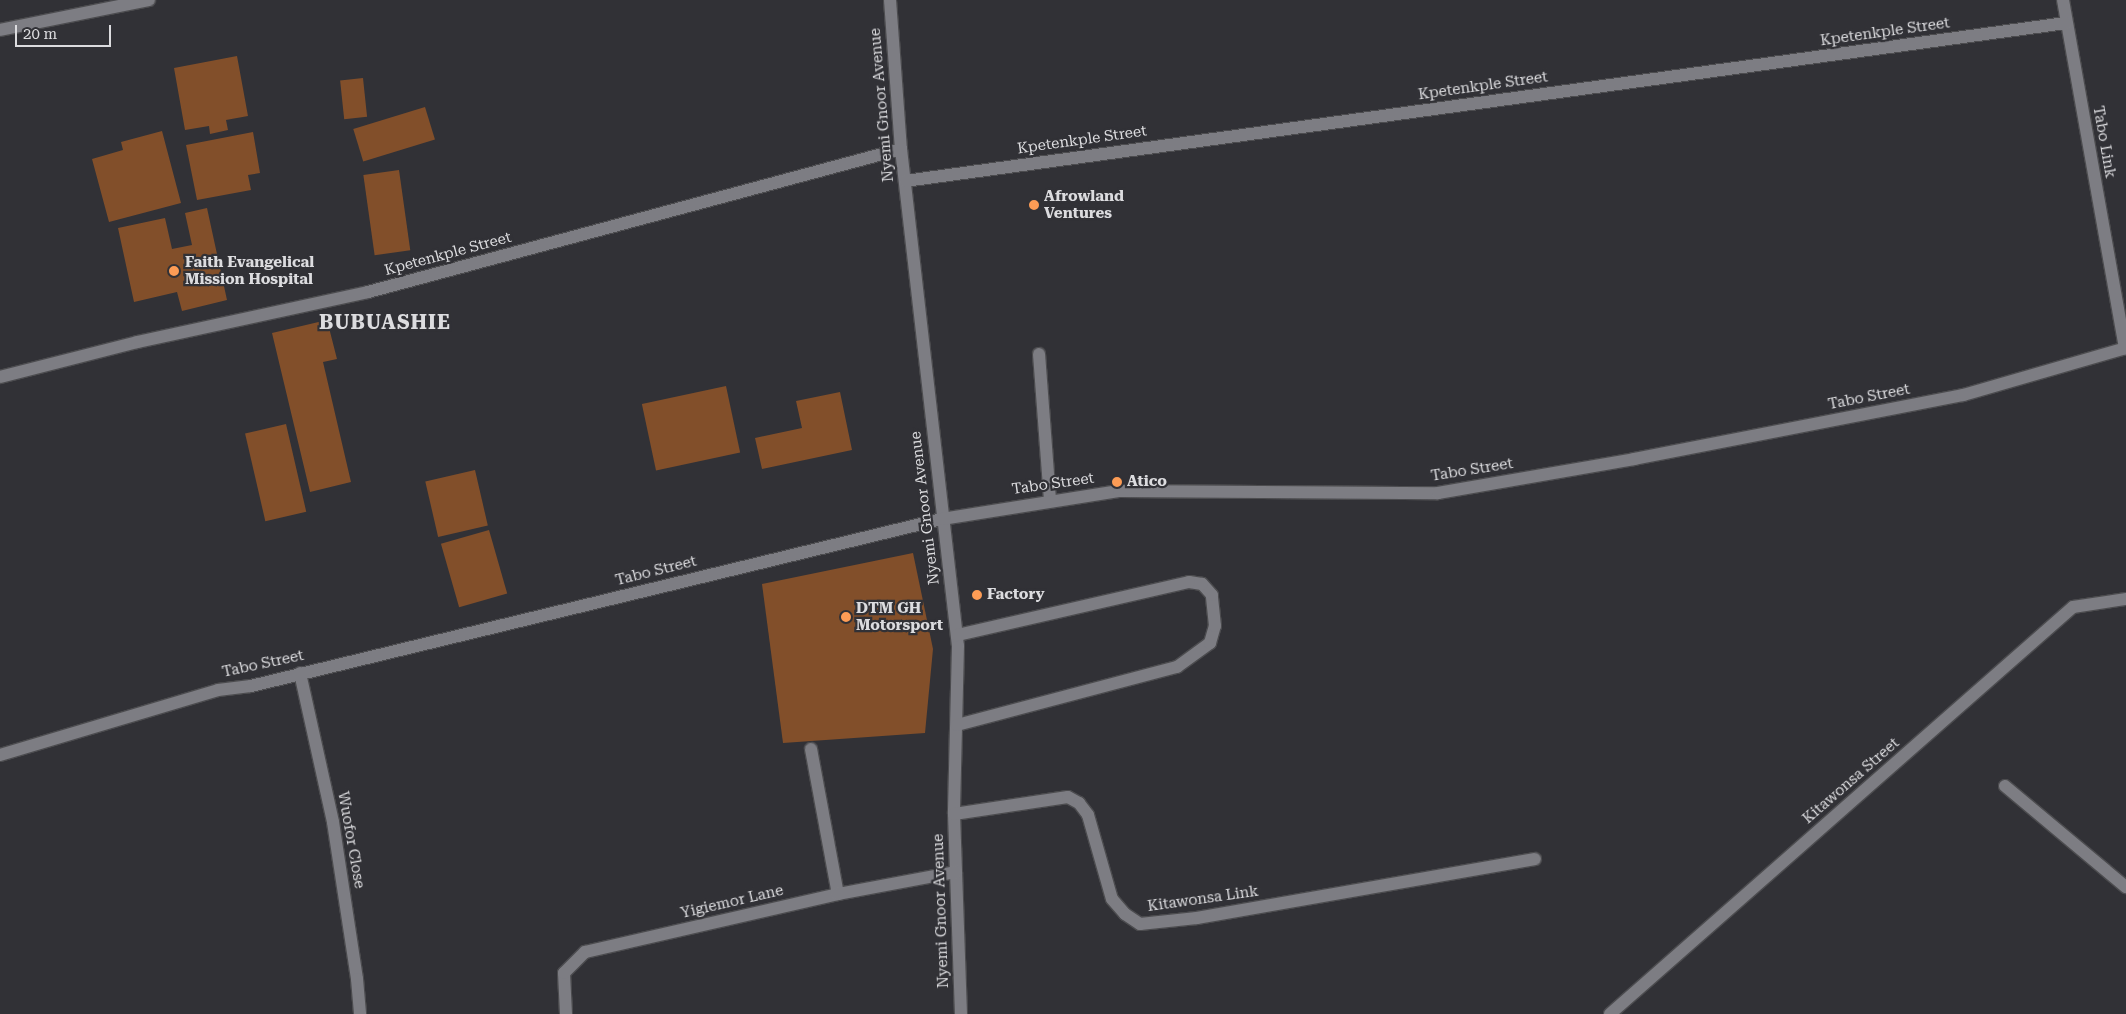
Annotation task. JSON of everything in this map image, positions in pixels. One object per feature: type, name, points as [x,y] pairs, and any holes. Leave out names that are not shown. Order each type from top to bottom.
[{"type":"street","points":[[0,30],[149,0]]},
{"type":"street","name":"Nyemi Gnoor Avenue","points":[[890,0],[904,181],[957,635],[954,814],[960,1014]]},
{"type":"street","name":"Tabo Link","points":[[2063,0],[2126,349]]},
{"type":"street","name":"Kpetenkple Street","points":[[904,181],[2066,23]]},
{"type":"street","name":"Kpetenkple Street","points":[[0,377],[137,342],[368,292],[901,149]]},
{"type":"street","name":"Tabo Street","points":[[0,754],[218,690],[251,686],[942,519],[1050,500],[1119,492],[1438,493],[1634,459],[1963,395],[2126,349]]},
{"type":"street","points":[[1039,354],[1050,500]]},
{"type":"street","points":[[956,725],[1177,667],[1210,642],[1214,626],[1212,595],[1202,584],[1189,582],[957,635]]},
{"type":"street","name":"Kitawonsa Street","points":[[1610,1014],[2073,608],[2126,599]]},
{"type":"street","name":"Wuofor Close","points":[[300,673],[333,822],[358,979],[360,1014]]},
{"type":"street","points":[[811,749],[838,894]]},
{"type":"street","points":[[2005,786],[2126,887]]},
{"type":"street","name":"Kitawonsa Link","points":[[954,814],[1068,797],[1080,803],[1088,814],[1112,899],[1125,914],[1140,924],[1197,918],[1535,859]]},
{"type":"street","name":"Yigiemor Lane","points":[[566,1014],[564,973],[585,952],[838,894],[956,872]]},
{"type":"building","points":[[237,56],[248,116],[226,120],[228,130],[210,134],[209,126],[185,130],[174,68]]},
{"type":"building","points":[[363,78],[367,117],[344,119],[340,80]]},
{"type":"building","points":[[425,107],[435,140],[363,161],[353,129]]},
{"type":"building","points":[[162,131],[181,203],[109,222],[92,159],[123,150],[121,142]]},
{"type":"building","points":[[253,132],[260,173],[248,175],[251,190],[197,200],[186,145]]},
{"type":"building","points":[[399,170],[410,250],[375,255],[363,175]]},
{"type":"building","name":"Faith Evangelical Mission Hospital","points":[[207,208],[227,300],[182,311],[177,292],[134,302],[118,228],[165,218],[172,249],[192,245],[185,213]]},
{"type":"building","points":[[327,320],[337,359],[323,362],[351,482],[310,492],[272,333]]},
{"type":"building","points":[[726,386],[740,453],[656,470],[642,404]]},
{"type":"building","points":[[840,392],[852,450],[762,469],[755,438],[802,428],[796,401]]},
{"type":"building","points":[[286,424],[306,512],[265,521],[245,433]]},
{"type":"building","points":[[475,470],[488,526],[438,537],[425,481]]},
{"type":"building","points":[[489,530],[507,593],[459,607],[441,544]]},
{"type":"building","name":"DTM GH Motorsport","points":[[913,553],[933,649],[925,733],[783,743],[762,584]]},
{"type":"place","name":"Afrowland Ventures","points":[[1034,205]]},
{"type":"place","name":"Faith Evangelical Mission Hospital","points":[[174,271]]},
{"type":"place","name":"Atico","points":[[1117,482]]},
{"type":"place","name":"Factory","points":[[977,595]]},
{"type":"place","name":"DTM GH Motorsport","points":[[846,617]]},
{"type":"district","name":"BUBUASHIE","points":[[385,322]]}]
